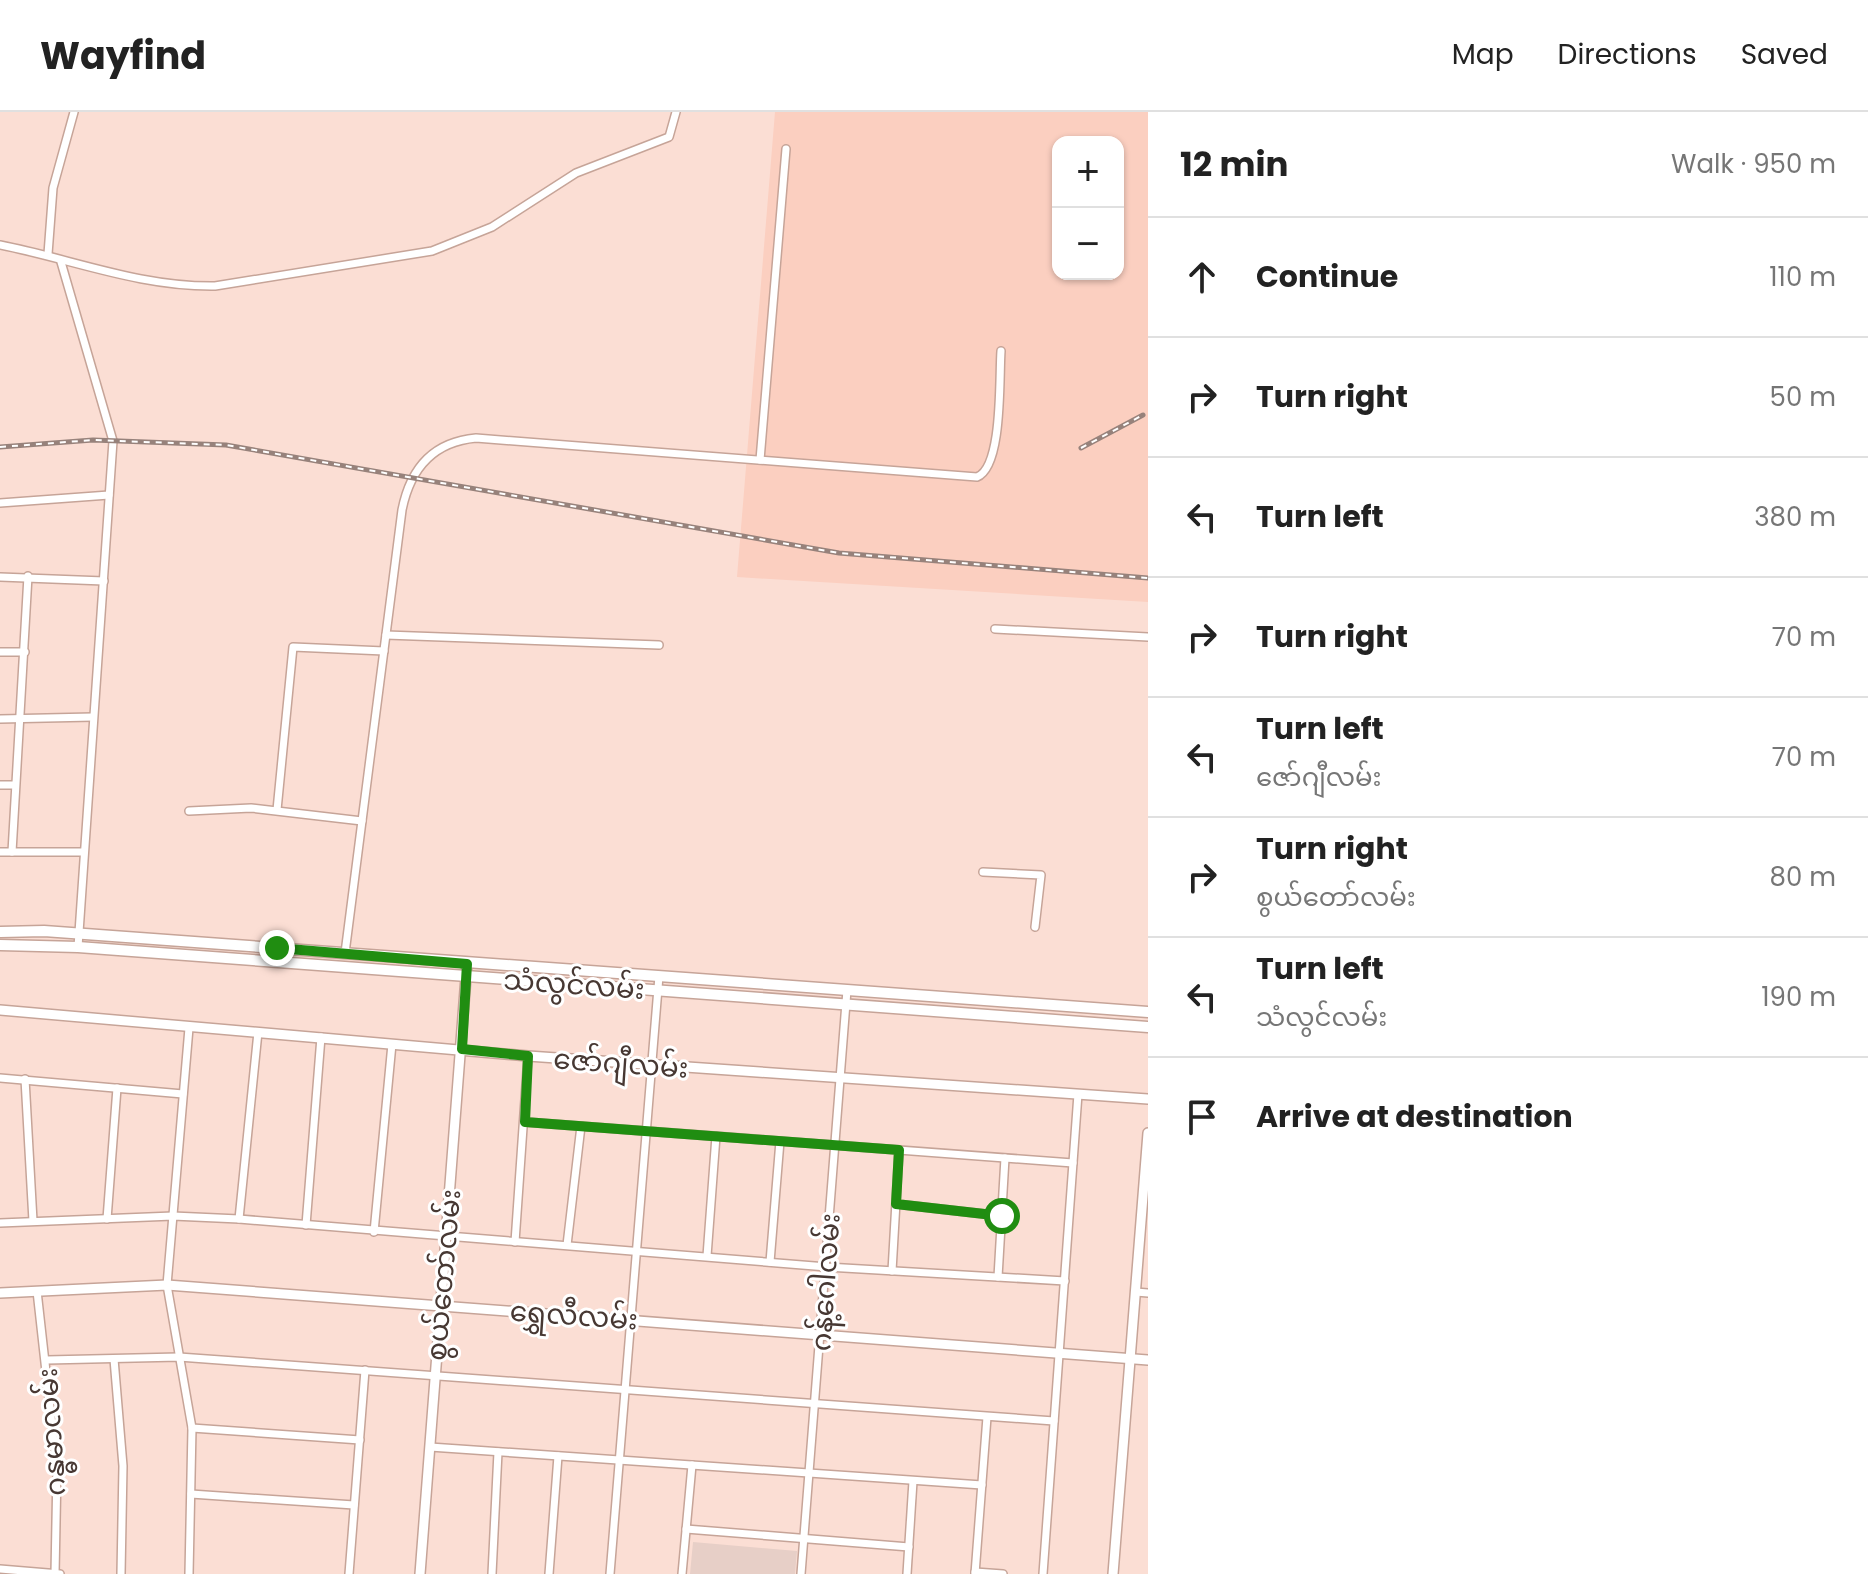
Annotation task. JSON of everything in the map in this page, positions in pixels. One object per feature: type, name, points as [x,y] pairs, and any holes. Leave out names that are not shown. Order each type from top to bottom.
[{"type":"main road","name":"သံလွင်လမ်း","points":[[0,932],[79,934],[1148,1012]]},
{"type":"main road","name":"သံလွင်လမ်း","points":[[0,945],[78,947],[1148,1027]]},
{"type":"main road","points":[[276,962],[277,948]]},
{"type":"main road","points":[[999,1016],[1000,1001]]},
{"type":"street","points":[[48,254],[53,188],[74,112]]},
{"type":"street","points":[[0,245],[48,254],[61,262],[163,283],[215,286],[432,251],[492,227],[576,173],[669,137],[676,112]]},
{"type":"street","points":[[760,460],[786,149]]},
{"type":"street","points":[[61,262],[112,434],[78,947]]},
{"type":"street","points":[[345,953],[406,490],[422,462],[443,446],[476,438],[982,475],[994,454],[1001,351]]},
{"type":"street","points":[[0,503],[109,495]]},
{"type":"street","points":[[12,852],[28,576]]},
{"type":"street","points":[[0,577],[104,581]]},
{"type":"street","points":[[995,629],[1148,637]]},
{"type":"street","points":[[386,635],[659,645]]},
{"type":"street","points":[[277,810],[293,647],[384,651]]},
{"type":"street","points":[[0,652],[25,652]]},
{"type":"street","points":[[0,719],[93,717]]},
{"type":"street","points":[[0,785],[15,785]]},
{"type":"street","points":[[189,811],[277,810],[362,821]]},
{"type":"street","points":[[0,852],[83,852]]},
{"type":"street","points":[[983,872],[1041,875],[1035,927]]},
{"type":"street","name":"စွယ်တော်လမ်း","points":[[420,1574],[467,964]]},
{"type":"street","points":[[610,1574],[659,976]]},
{"type":"street","name":"ဂန့်ဂေါလမ်း","points":[[801,1574],[847,990]]},
{"type":"street","name":"ဇော်ဂျီလမ်း","points":[[0,1010],[528,1056],[1148,1099]]},
{"type":"street","points":[[189,1028],[167,1285],[192,1428],[189,1574]]},
{"type":"street","points":[[239,1219],[258,1032]]},
{"type":"street","points":[[306,1225],[321,1037]]},
{"type":"street","points":[[374,1232],[392,1044]]},
{"type":"street","points":[[515,1242],[528,1056]]},
{"type":"street","points":[[0,1078],[183,1094]]},
{"type":"street","points":[[25,1079],[33,1221]]},
{"type":"street","points":[[107,1219],[117,1088]]},
{"type":"street","points":[[1043,1574],[1078,1094]]},
{"type":"street","points":[[525,1122],[1073,1163]]},
{"type":"street","points":[[567,1245],[581,1126]]},
{"type":"street","points":[[1113,1574],[1136,1292],[1145,1222],[1148,1133]]},
{"type":"street","points":[[707,1256],[716,1136]]},
{"type":"street","points":[[770,1262],[780,1141]]},
{"type":"street","points":[[892,1271],[899,1150]]},
{"type":"street","points":[[998,1277],[1005,1158]]},
{"type":"street","points":[[896,1204],[1002,1216]]},
{"type":"street","points":[[0,1223],[173,1216],[239,1219],[827,1267],[1065,1281]]},
{"type":"street","name":"ရွှေလီလမ်း","points":[[0,1293],[167,1285],[1148,1360]]},
{"type":"street","name":"ဂန္ဓမာလမ်း","points":[[37,1291],[57,1470],[57,1574]]},
{"type":"street","points":[[1136,1292],[1148,1293]]},
{"type":"street","points":[[47,1360],[179,1357],[1054,1421]]},
{"type":"street","points":[[114,1359],[123,1466],[121,1574]]},
{"type":"street","points":[[349,1574],[365,1370]]},
{"type":"street","points":[[987,1417],[975,1573],[1003,1574]]},
{"type":"street","points":[[192,1428],[360,1440]]},
{"type":"street","points":[[430,1447],[982,1485]]},
{"type":"street","points":[[492,1574],[498,1452]]},
{"type":"street","points":[[549,1574],[558,1456]]},
{"type":"street","points":[[682,1574],[692,1465]]},
{"type":"street","points":[[907,1574],[913,1481]]},
{"type":"street","points":[[191,1494],[354,1505]]},
{"type":"street","points":[[686,1529],[909,1547]]},
{"type":"street","points":[[0,1569],[57,1574]]},
{"type":"shaded area","points":[[775,112],[1148,112],[1148,602],[737,577]]},
{"type":"shaded area","points":[[693,1542],[797,1551],[795,1574],[690,1574]]},
{"type":"railway","points":[[1081,448],[1143,415]]},
{"type":"railway","points":[[0,447],[93,440],[226,445],[839,553],[1148,578]]},
{"type":"route","points":[[277,948],[467,964],[462,1049],[528,1056],[525,1122],[899,1150],[896,1204],[1002,1216]]}]
